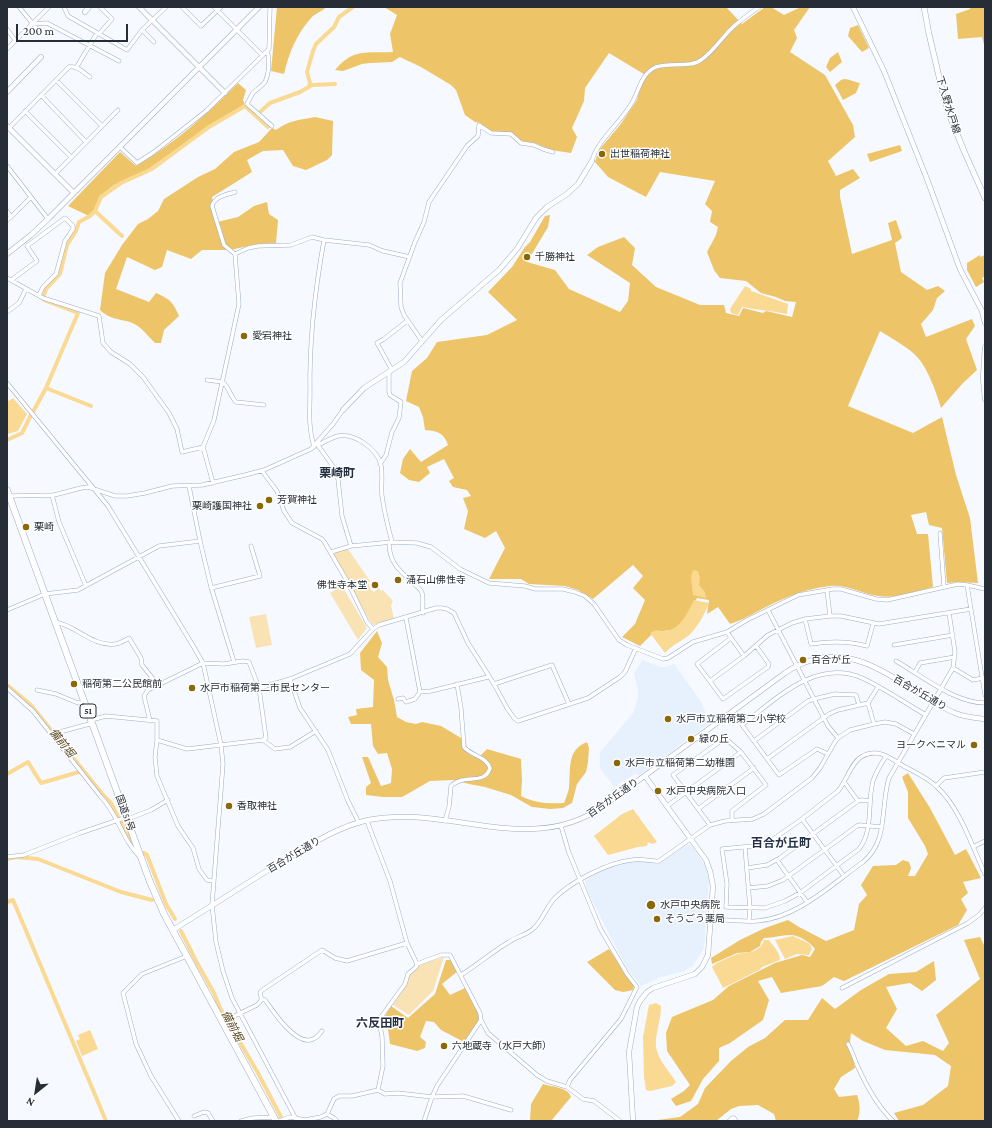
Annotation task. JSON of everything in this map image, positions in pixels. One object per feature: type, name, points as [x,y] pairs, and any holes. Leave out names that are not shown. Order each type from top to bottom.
[{"type":"highway","name":"国道51号","points":[[7,490],[92,721],[122,819],[143,861],[150,882],[173,930],[226,1020],[279,1120]]},
{"type":"main road","name":"下入野水戸線","points":[[924,7],[928,34],[951,119],[985,198]]},
{"type":"street","points":[[19,7],[31,24],[38,30]]},
{"type":"street","points":[[7,49],[49,7]]},
{"type":"street","points":[[64,7],[68,16],[127,50],[142,30],[166,7]]},
{"type":"street","points":[[85,12],[89,7]]},
{"type":"street","points":[[76,68],[98,33],[112,19],[100,7]]},
{"type":"street","points":[[139,7],[224,92]]},
{"type":"street","points":[[182,7],[201,26],[219,9]]},
{"type":"street","points":[[214,7],[219,9],[262,55]]},
{"type":"street","points":[[7,254],[48,219],[260,7]]},
{"type":"street","points":[[120,147],[137,163],[154,152],[206,111],[269,49],[270,7]]},
{"type":"street","points":[[316,445],[343,410],[364,388],[372,381],[391,371],[410,356],[451,310],[499,270],[517,249],[536,218],[547,207],[575,187],[592,161],[599,145],[623,118],[639,85],[648,72],[661,66],[700,61],[734,26],[759,7]]},
{"type":"street","points":[[853,7],[884,72],[927,179],[960,269],[982,311],[985,323]]},
{"type":"street","points":[[31,24],[47,23],[119,61]]},
{"type":"street","points":[[7,29],[15,40]]},
{"type":"street","points":[[142,30],[154,42]]},
{"type":"street","points":[[267,51],[269,55],[265,82],[252,94],[247,104],[272,126]]},
{"type":"street","points":[[7,92],[41,57]]},
{"type":"street","points":[[74,193],[8,127],[69,67],[72,66],[90,77]]},
{"type":"street","points":[[56,80],[102,126]]},
{"type":"street","points":[[41,95],[86,142]]},
{"type":"street","points":[[55,174],[118,110]]},
{"type":"street","points":[[25,111],[71,157]]},
{"type":"street","points":[[422,341],[407,321],[401,307],[400,283],[424,222],[429,202],[467,146],[478,136],[479,125],[491,133],[511,134],[521,143],[534,145],[553,152]]},
{"type":"street","points":[[7,166],[48,219]]},
{"type":"street","points":[[213,483],[203,447],[214,420],[238,304],[235,254],[224,245],[212,206],[213,202],[217,198],[235,192]]},
{"type":"street","points":[[7,220],[12,217],[31,197]]},
{"type":"street","points":[[7,211],[12,217]]},
{"type":"street","points":[[12,281],[37,261],[27,246],[65,218],[73,226],[72,230],[65,241],[56,274],[43,287],[39,295]]},
{"type":"street","points":[[235,254],[253,247],[291,245],[309,237],[316,237],[324,240],[369,245],[383,251],[410,257]]},
{"type":"street","points":[[324,240],[318,271],[310,344],[308,418],[316,445],[332,465],[338,479],[342,516],[351,546]]},
{"type":"street","points":[[7,278],[39,295],[99,316],[103,343],[111,352],[130,364],[143,377],[169,413],[177,429],[182,452],[203,447]]},
{"type":"street","points":[[7,312],[19,303],[26,289]]},
{"type":"street","points":[[380,464],[386,455],[392,432],[399,418],[402,402],[390,395],[391,371],[377,343],[407,321]]},
{"type":"street","points":[[985,347],[985,400]]},
{"type":"street","points":[[207,380],[223,382],[228,387],[236,402],[264,405]]},
{"type":"street","points":[[7,383],[108,506],[203,663],[221,744],[223,778],[212,905],[214,931],[223,971],[232,998],[296,1120]]},
{"type":"street","points":[[8,496],[52,495],[81,488],[94,488],[115,496],[127,496],[172,486],[189,486],[213,483],[262,471],[338,436],[358,440],[369,447],[380,464],[382,496],[390,542],[389,553],[395,564],[421,591],[423,597],[423,613]]},
{"type":"street","points":[[262,471],[277,491],[284,511],[292,523],[322,540],[331,552],[367,622],[373,629]]},
{"type":"street","points":[[189,486],[211,588],[234,662]]},
{"type":"street","points":[[52,495],[59,522],[86,586]]},
{"type":"street","points":[[940,532],[944,588]]},
{"type":"street","points":[[7,610],[37,596],[78,590],[159,546],[200,541]]},
{"type":"street","points":[[331,552],[351,546],[390,542],[425,544],[460,568],[489,583],[525,586],[535,589],[563,589],[585,596],[594,604],[619,640],[627,645],[663,659],[668,658],[693,642],[727,632],[747,620],[798,595],[827,590],[841,590],[876,599],[887,600],[958,584],[985,589]]},
{"type":"street","points":[[211,588],[260,576],[252,546]]},
{"type":"street","points":[[967,585],[985,695]]},
{"type":"street","points":[[827,590],[830,616]]},
{"type":"street","points":[[259,688],[290,679],[350,654],[373,629],[379,625],[442,608],[454,613],[468,643],[488,677],[494,684],[507,708],[518,721],[588,698],[620,677],[625,672],[636,648]]},
{"type":"street","points":[[710,681],[744,656],[768,634],[805,619],[841,616],[873,624],[890,623],[971,609]]},
{"type":"street","points":[[768,610],[823,717],[838,738]]},
{"type":"street","points":[[711,919],[757,921],[784,916],[807,902],[871,855],[879,842],[889,778],[953,668],[955,657],[949,612]]},
{"type":"street","points":[[406,618],[420,692]]},
{"type":"street","points":[[805,619],[811,644],[829,641],[844,641],[867,646],[873,624]]},
{"type":"street","points":[[55,622],[62,623],[88,638],[106,644],[116,644],[129,638],[141,658],[142,665],[158,685]]},
{"type":"street","points":[[727,632],[744,656]]},
{"type":"street","points":[[894,645],[953,634]]},
{"type":"street","points":[[731,638],[697,664],[723,699],[768,667],[769,664],[756,646]]},
{"type":"street","name":"百合が丘通り","points":[[173,930],[315,842],[334,832],[359,823],[403,817],[521,829],[539,829],[562,826],[579,821],[596,812],[797,666],[812,660],[826,657],[853,659],[877,668],[955,713],[985,719]]},
{"type":"street","points":[[915,672],[920,663],[955,657]]},
{"type":"street","points":[[150,721],[144,696],[148,690],[203,663],[220,664],[243,661],[249,662],[259,688],[266,738],[263,740]]},
{"type":"street","points":[[896,661],[962,699],[985,703]]},
{"type":"street","points":[[494,684],[552,665],[569,704]]},
{"type":"street","points":[[953,668],[973,680],[982,678]]},
{"type":"street","points":[[828,754],[817,749],[779,776],[742,725],[804,680],[825,674],[840,673],[862,678],[926,715]]},
{"type":"street","points":[[398,699],[403,698],[406,702],[415,699],[420,692],[488,677]]},
{"type":"street","points":[[290,679],[300,708],[328,750],[348,801],[359,823]]},
{"type":"street","points":[[445,821],[449,807],[451,786],[457,781],[463,779],[485,776],[490,768],[485,760],[468,751],[464,747],[461,708],[457,684]]},
{"type":"street","points":[[767,759],[823,717],[838,710],[868,703],[878,687]]},
{"type":"street","points":[[7,688],[33,711],[54,734],[101,797],[122,819],[130,847],[143,861]]},
{"type":"street","points":[[37,690],[56,694],[78,703],[85,702]]},
{"type":"street","points":[[754,741],[808,701],[835,694],[856,695],[859,705]]},
{"type":"street","points":[[868,703],[874,724]]},
{"type":"street","points":[[54,734],[106,716],[157,721],[155,757],[157,776],[178,826],[193,848],[203,875],[207,880],[214,881]]},
{"type":"street","points":[[461,975],[509,941],[533,929],[555,898],[564,890],[599,870],[620,862],[644,859],[659,861],[710,825],[732,820],[753,818],[764,814],[812,778],[820,768],[838,738],[850,730],[885,722],[896,724],[914,734]]},
{"type":"street","points":[[157,740],[187,749],[263,740],[275,749],[282,749],[290,747],[316,731]]},
{"type":"street","points":[[710,825],[673,775],[725,738],[741,752],[766,785],[732,811],[732,820]]},
{"type":"street","points":[[667,806],[741,752]]},
{"type":"street","points":[[886,756],[875,776],[866,838],[859,849],[800,893],[785,901],[772,906],[750,908],[726,907],[727,884],[722,849],[759,845],[772,840],[833,796],[845,783],[856,761],[866,754],[877,752],[886,756],[936,786],[957,814],[985,874]]},
{"type":"street","points":[[698,809],[754,768]]},
{"type":"street","points":[[936,786],[944,778],[985,772]]},
{"type":"street","points":[[633,1121],[629,1052],[637,1007],[643,996],[653,988],[690,976],[702,967],[708,955],[713,886],[706,860],[645,776]]},
{"type":"street","points":[[845,783],[858,801]]},
{"type":"street","points":[[7,857],[24,855],[80,832],[151,810],[168,800]]},
{"type":"street","points":[[747,868],[760,866],[777,860],[858,801],[871,801]]},
{"type":"street","points":[[802,819],[844,876]]},
{"type":"street","points":[[367,821],[390,881],[407,943],[417,964]]},
{"type":"street","points":[[562,826],[569,853],[600,928],[637,989],[621,1019],[570,1080],[567,1087]]},
{"type":"street","points":[[748,888],[768,886],[778,882],[857,826],[882,827]]},
{"type":"street","points":[[973,847],[985,842]]},
{"type":"street","points":[[745,847],[750,908],[749,921]]},
{"type":"street","points":[[777,860],[807,902]]},
{"type":"street","points":[[842,988],[968,923],[985,909]]},
{"type":"street","points":[[322,1031],[317,1037],[311,1040],[304,1040],[295,1035],[276,1015],[265,1000],[262,999],[260,993],[261,991],[322,950],[335,958],[347,961],[407,943]]},
{"type":"street","points":[[378,1090],[384,1059],[379,1022],[405,984],[408,974],[416,967],[417,964],[442,955],[450,955],[480,1013],[481,1020],[488,1033],[496,1041],[537,1075],[547,1081],[567,1087],[583,1099],[594,1101],[620,1121]]},
{"type":"street","points":[[179,1121],[151,1076],[136,1044],[123,994],[142,974],[187,956]]},
{"type":"street","points":[[226,1020],[257,1005],[262,999]]},
{"type":"street","points":[[424,1121],[432,1097],[443,1075],[481,1020]]},
{"type":"street","points":[[848,1044],[854,1054],[856,1064],[874,1097],[893,1121]]},
{"type":"street","points":[[241,1121],[253,1118],[279,1120],[290,1118],[296,1120],[313,1119],[327,1114],[334,1099],[339,1096],[352,1096],[378,1090],[385,1094],[398,1093],[432,1097],[463,1096],[512,1110]]},
{"type":"street","points":[[194,1116],[204,1112],[208,1113],[213,1121]]},
{"type":"street","points":[[327,1114],[336,1121]]},
{"type":"street","points":[[729,1121],[734,1118],[736,1121]]},
{"type":"shaded area","points":[[277,7],[326,7],[313,16],[301,31],[288,59],[284,74],[271,71]]},
{"type":"shaded area","points":[[384,7],[726,7],[742,24],[765,7],[771,7],[784,15],[801,7],[810,7],[794,30],[797,38],[790,52],[825,75],[853,125],[855,137],[828,161],[836,176],[853,169],[860,178],[840,190],[840,197],[852,254],[892,240],[888,223],[896,220],[902,238],[895,243],[901,272],[927,290],[938,286],[945,291],[937,298],[933,310],[921,324],[926,337],[972,319],[975,326],[966,339],[977,370],[963,383],[941,408],[929,375],[915,354],[880,331],[848,406],[913,433],[942,417],[956,475],[970,518],[978,583],[947,583],[942,528],[929,525],[926,512],[911,515],[917,534],[928,534],[933,587],[906,594],[885,597],[872,595],[842,586],[821,587],[790,596],[730,624],[718,607],[707,614],[709,600],[697,598],[682,624],[672,630],[655,631],[640,646],[622,637],[635,624],[645,600],[633,588],[643,576],[633,565],[593,599],[578,590],[565,586],[529,584],[521,579],[489,579],[505,548],[496,531],[485,538],[464,529],[468,511],[463,498],[471,496],[467,490],[453,487],[449,481],[454,478],[444,459],[427,467],[430,473],[419,482],[409,480],[400,473],[403,459],[410,449],[421,462],[448,445],[445,438],[440,433],[425,430],[423,417],[419,407],[406,401],[412,371],[427,358],[437,342],[487,335],[517,320],[488,292],[512,267],[530,242],[545,216],[550,215],[548,227],[527,262],[555,270],[569,289],[620,312],[628,301],[630,283],[587,255],[598,247],[624,237],[635,248],[632,265],[656,287],[700,305],[724,305],[726,313],[739,316],[743,308],[763,313],[766,311],[792,317],[796,302],[785,301],[761,293],[746,281],[720,278],[714,270],[707,252],[716,235],[718,227],[710,222],[712,211],[705,204],[715,181],[660,172],[646,197],[608,177],[595,162],[599,150],[620,125],[637,100],[640,86],[647,76],[609,53],[585,88],[584,101],[572,128],[577,137],[571,153],[551,150],[535,143],[523,142],[512,133],[493,132],[488,130],[480,123],[475,122],[465,115],[456,90],[451,85],[421,67],[400,57],[392,62],[362,64],[343,71],[335,70],[348,58],[354,55],[368,52],[393,52],[390,34],[397,15]]},
{"type":"shaded area","points":[[970,7],[985,7],[985,48],[982,37],[958,39],[956,14],[970,9]]},
{"type":"shaded area","points":[[858,25],[869,48],[862,52],[848,36],[850,28]]},
{"type":"shaded area","points":[[838,52],[842,62],[830,72],[826,67],[830,58]]},
{"type":"shaded area","points":[[844,79],[860,83],[856,93],[843,100],[835,85]]},
{"type":"shaded area","points":[[238,83],[246,90],[243,100],[245,105],[208,127],[147,170],[114,185],[100,196],[94,211],[89,216],[68,206],[120,152],[136,166],[164,148],[190,128]]},
{"type":"shaded area","points":[[315,117],[333,121],[332,155],[327,160],[306,170],[293,166],[283,150],[263,151],[247,160],[252,172],[212,197],[217,222],[238,217],[254,206],[267,202],[269,214],[278,220],[276,243],[257,244],[230,250],[202,250],[191,259],[167,250],[162,267],[155,270],[127,257],[116,289],[149,302],[156,293],[165,297],[175,307],[179,316],[164,330],[161,343],[155,343],[144,331],[134,324],[111,317],[100,310],[105,273],[122,245],[138,224],[148,219],[158,211],[164,199],[198,177],[215,169],[234,152],[259,142],[272,128],[276,130],[290,122]]},
{"type":"shaded area","points":[[900,145],[902,151],[870,162],[867,154]]},
{"type":"shaded area","points":[[980,255],[980,257],[985,255],[985,276],[982,278],[984,282],[976,287],[967,270],[967,263]]},
{"type":"shaded area","points":[[745,286],[751,289],[751,291],[788,304],[787,314],[742,307],[738,315],[731,313],[730,309]]},
{"type":"shaded area","points":[[13,398],[27,414],[18,431],[7,434],[7,399],[9,401]]},
{"type":"shaded area","points":[[348,549],[370,581],[368,583],[371,590],[374,592],[379,588],[381,591],[383,590],[393,601],[391,605],[394,619],[373,625],[368,618],[333,553]]},
{"type":"shaded area","points":[[693,570],[698,571],[700,578],[699,585],[705,592],[706,598],[693,595],[691,577]]},
{"type":"shaded area","points":[[342,586],[367,628],[358,640],[330,593]]},
{"type":"shaded area","points":[[694,600],[709,603],[703,616],[691,633],[665,653],[650,633],[656,630],[670,630],[675,627],[684,618]]},
{"type":"shaded area","points":[[266,614],[272,645],[256,648],[249,617]]},
{"type":"shaded area","points":[[377,631],[382,643],[378,657],[387,667],[388,680],[397,717],[406,722],[416,724],[422,722],[441,726],[466,741],[467,753],[474,757],[481,755],[487,749],[521,759],[521,796],[542,802],[564,803],[568,794],[570,768],[573,755],[580,746],[587,742],[589,748],[586,772],[577,784],[572,803],[563,808],[550,809],[532,807],[511,795],[485,787],[453,780],[430,781],[402,797],[366,795],[366,787],[371,783],[362,757],[368,757],[381,786],[391,783],[392,769],[387,753],[378,754],[373,746],[371,724],[351,724],[348,717],[357,715],[356,709],[373,707],[374,680],[361,670],[360,653]]},
{"type":"shaded area","name":"水戸市立稲荷第二小学校","points":[[642,660],[661,667],[674,664],[700,700],[705,711],[708,724],[638,776],[636,773],[614,787],[600,768],[600,752],[633,713],[638,698],[638,689],[634,674]]},
{"type":"shaded area","points":[[908,773],[930,808],[955,855],[966,849],[981,878],[963,882],[968,893],[961,899],[967,910],[958,925],[844,981],[834,977],[822,986],[781,993],[772,977],[758,981],[769,1000],[763,1020],[730,1043],[719,1048],[719,1061],[703,1079],[691,1101],[676,1106],[671,1099],[684,1091],[690,1085],[667,1051],[666,1033],[672,1017],[713,1000],[729,986],[775,963],[802,955],[810,957],[815,949],[807,941],[801,938],[793,935],[787,935],[764,938],[760,946],[750,952],[737,953],[712,964],[711,958],[740,940],[765,928],[788,920],[826,941],[854,930],[859,904],[867,895],[861,885],[873,866],[896,865],[903,860],[909,862],[911,868],[908,876],[915,876],[928,854],[925,846],[908,818],[908,792],[902,777]]},
{"type":"shaded area","points":[[633,809],[657,842],[652,844],[648,842],[647,846],[608,855],[594,836],[622,814]]},
{"type":"shaded area","name":"水戸中央病院","points":[[687,844],[691,845],[700,858],[705,866],[709,879],[704,948],[693,966],[684,971],[661,977],[641,986],[627,968],[587,890],[585,881],[613,865],[638,860],[660,863]]},
{"type":"shaded area","points":[[793,936],[810,944],[812,949],[809,955],[797,954],[785,959],[775,940]]},
{"type":"shaded area","points":[[980,937],[985,947],[985,1121],[899,1121],[894,1113],[923,1105],[948,1086],[951,1066],[935,1055],[885,1050],[863,1041],[851,1033],[850,1042],[855,1068],[841,1077],[834,1089],[839,1097],[857,1095],[860,1108],[857,1121],[776,1121],[774,1114],[758,1105],[739,1106],[731,1109],[716,1121],[650,1121],[680,1117],[698,1104],[705,1088],[731,1061],[748,1047],[765,1038],[785,1020],[808,1020],[822,998],[835,1009],[861,990],[889,974],[916,972],[934,961],[936,980],[922,991],[910,983],[886,987],[897,1009],[886,1028],[906,1046],[923,1041],[943,1051],[949,1043],[936,1015],[980,979],[964,940]]},
{"type":"shaded area","points":[[764,940],[769,940],[778,952],[780,960],[762,967],[759,970],[723,988],[712,967],[719,962],[737,954],[757,950]]},
{"type":"shaded area","points":[[609,949],[634,986],[633,990],[623,992],[615,990],[587,962]]},
{"type":"shaded area","points":[[444,957],[433,991],[409,1015],[393,1005],[406,984],[409,976],[418,965]]},
{"type":"shaded area","points":[[446,960],[452,960],[458,971],[442,984],[450,995],[465,988],[478,1013],[480,1023],[464,1042],[441,1030],[434,1022],[426,1021],[420,1037],[426,1042],[425,1048],[417,1051],[390,1044],[388,1029],[381,1023],[391,1006],[408,1018],[435,994]]},
{"type":"shaded area","points":[[656,1003],[661,1006],[656,1040],[657,1051],[662,1062],[676,1082],[672,1086],[650,1091],[646,1090],[644,1077],[643,1037],[649,1005]]},
{"type":"shaded area","points":[[90,1030],[98,1049],[82,1056],[76,1041],[80,1039],[78,1035]]},
{"type":"shaded area","points":[[543,1084],[563,1089],[567,1091],[571,1097],[551,1121],[530,1121],[531,1104]]},
{"type":"waterway","points":[[309,87],[310,83],[307,72],[316,44],[334,27],[339,17],[353,7]]},
{"type":"waterway","points":[[260,112],[270,103],[300,92],[312,85],[335,84]]},
{"type":"waterway","points":[[44,295],[46,289],[60,274],[67,245],[76,231],[79,222],[90,216],[95,211],[101,197],[121,183],[152,169],[209,127],[245,106],[268,127]]},
{"type":"waterway","points":[[95,211],[122,236]]},
{"type":"waterway","points":[[33,412],[46,388],[78,313],[44,300]]},
{"type":"waterway","points":[[46,388],[91,406]]},
{"type":"waterway","points":[[7,440],[22,433],[31,415]]},
{"type":"waterway","name":"備前堀","points":[[7,685],[31,705],[111,803],[134,848]]},
{"type":"waterway","points":[[7,774],[28,762],[41,783],[79,772]]},
{"type":"waterway","name":"備前堀","points":[[144,853],[147,855],[166,904],[175,919]]},
{"type":"waterway","points":[[7,859],[16,857],[38,859],[121,892],[152,900]]},
{"type":"waterway","points":[[7,902],[13,900],[106,1121]]},
{"type":"waterway","name":"備前堀","points":[[181,931],[214,993],[220,1008],[258,1073],[283,1121]]},
{"type":"place","name":"出世稲荷神社","points":[[602,154]]},
{"type":"place","name":"千勝神社","points":[[527,257]]},
{"type":"place","name":"愛宕神社","points":[[244,336]]},
{"type":"place","name":"芳賀神社","points":[[269,500]]},
{"type":"place","name":"栗崎護国神社","points":[[260,506]]},
{"type":"place","name":"栗崎","points":[[26,527]]},
{"type":"place","name":"涌石山佛性寺","points":[[398,580]]},
{"type":"place","name":"佛性寺本堂","points":[[375,585]]},
{"type":"place","name":"百合が丘","points":[[803,660]]},
{"type":"place","name":"稲荷第二公民館前","points":[[74,684]]},
{"type":"place","name":"水戸市稲荷第二市民センター","points":[[192,688]]},
{"type":"place","name":"水戸市立稲荷第二小学校","points":[[668,719]]},
{"type":"place","name":"緑の丘","points":[[691,739]]},
{"type":"place","name":"ヨークベニマル","points":[[974,745]]},
{"type":"place","name":"水戸市立稲荷第二幼稚園","points":[[617,763]]},
{"type":"place","name":"水戸中央病院入口","points":[[658,791]]},
{"type":"place","name":"香取神社","points":[[229,806]]},
{"type":"place","name":"水戸中央病院","points":[[651,905]]},
{"type":"place","name":"そうごう薬局","points":[[657,919]]},
{"type":"place","name":"六地蔵寺（水戸大師）","points":[[444,1046]]},
{"type":"district","name":"栗崎町","points":[[337,473]]},
{"type":"district","name":"百合が丘町","points":[[781,843]]},
{"type":"district","name":"六反田町","points":[[380,1023]]}]
